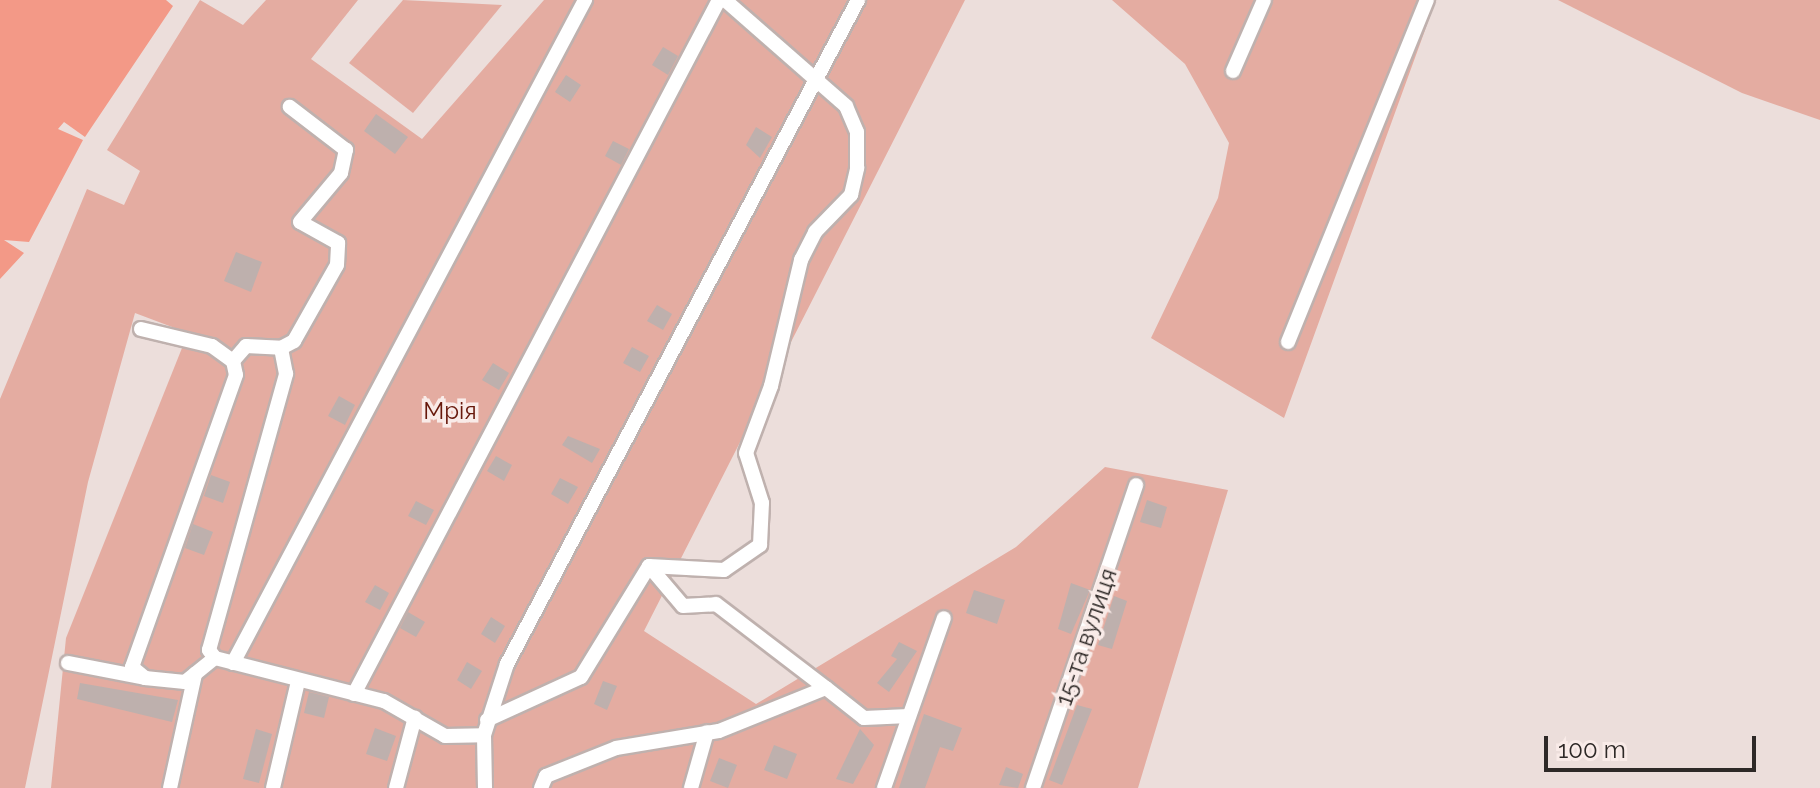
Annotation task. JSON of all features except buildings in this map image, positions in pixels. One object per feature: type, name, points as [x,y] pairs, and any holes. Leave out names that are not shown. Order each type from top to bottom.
[{"type":"street","points":[[233,663],[585,0]]},
{"type":"street","points":[[354,694],[724,0],[846,106],[858,156],[851,195],[815,232],[801,260],[771,386],[746,453],[762,503],[760,545],[724,570],[649,566]]},
{"type":"street","points":[[485,788],[486,727],[507,664],[812,78],[858,0]]},
{"type":"street","points":[[1233,71],[1264,0]]},
{"type":"street","points":[[1288,342],[1427,0]]},
{"type":"street","points":[[145,678],[132,667],[136,649],[236,381],[233,361],[246,346],[281,348],[294,341],[337,265],[338,243],[300,222],[346,162],[341,140],[290,107]]},
{"type":"street","points":[[141,329],[176,332],[233,361]]},
{"type":"street","points":[[281,348],[286,374],[209,650],[215,658],[354,694],[415,717],[445,736],[486,727],[581,677],[649,566]]},
{"type":"street","name":"15-та вулиця","points":[[1033,788],[1136,485]]},
{"type":"street","points":[[649,566],[683,606],[716,604],[864,718],[909,716]]},
{"type":"street","points":[[884,788],[944,618]]},
{"type":"street","points":[[68,663],[145,678],[185,682],[215,658]]},
{"type":"street","points":[[170,788],[195,674]]},
{"type":"street","points":[[273,788],[298,681]]},
{"type":"street","points":[[543,782],[616,748],[707,732],[777,712],[826,688]]},
{"type":"street","points":[[396,788],[415,717]]},
{"type":"street","points":[[691,788],[707,732]]},
{"type":"green space","name":"Мрія","points":[[200,0],[243,25],[266,0],[358,0],[311,59],[422,139],[544,0],[965,0],[644,631],[756,704],[1016,547],[1105,467],[1228,490],[1138,788],[51,788],[66,638],[188,333],[135,313],[88,482],[25,788],[0,788],[0,399],[87,189],[124,205],[140,171],[107,150]]},
{"type":"green space","points":[[403,0],[502,5],[413,113],[349,63]]},
{"type":"green space","points":[[1112,0],[1436,0],[1284,418],[1151,338],[1218,198],[1229,143],[1185,64]]},
{"type":"green space","points":[[1558,0],[1820,0],[1820,120],[1742,93]]},
{"type":"shaded area","points":[[0,0],[166,0],[173,6],[85,137],[64,122],[58,129],[83,140],[29,242],[4,240],[24,253],[0,279]]}]
